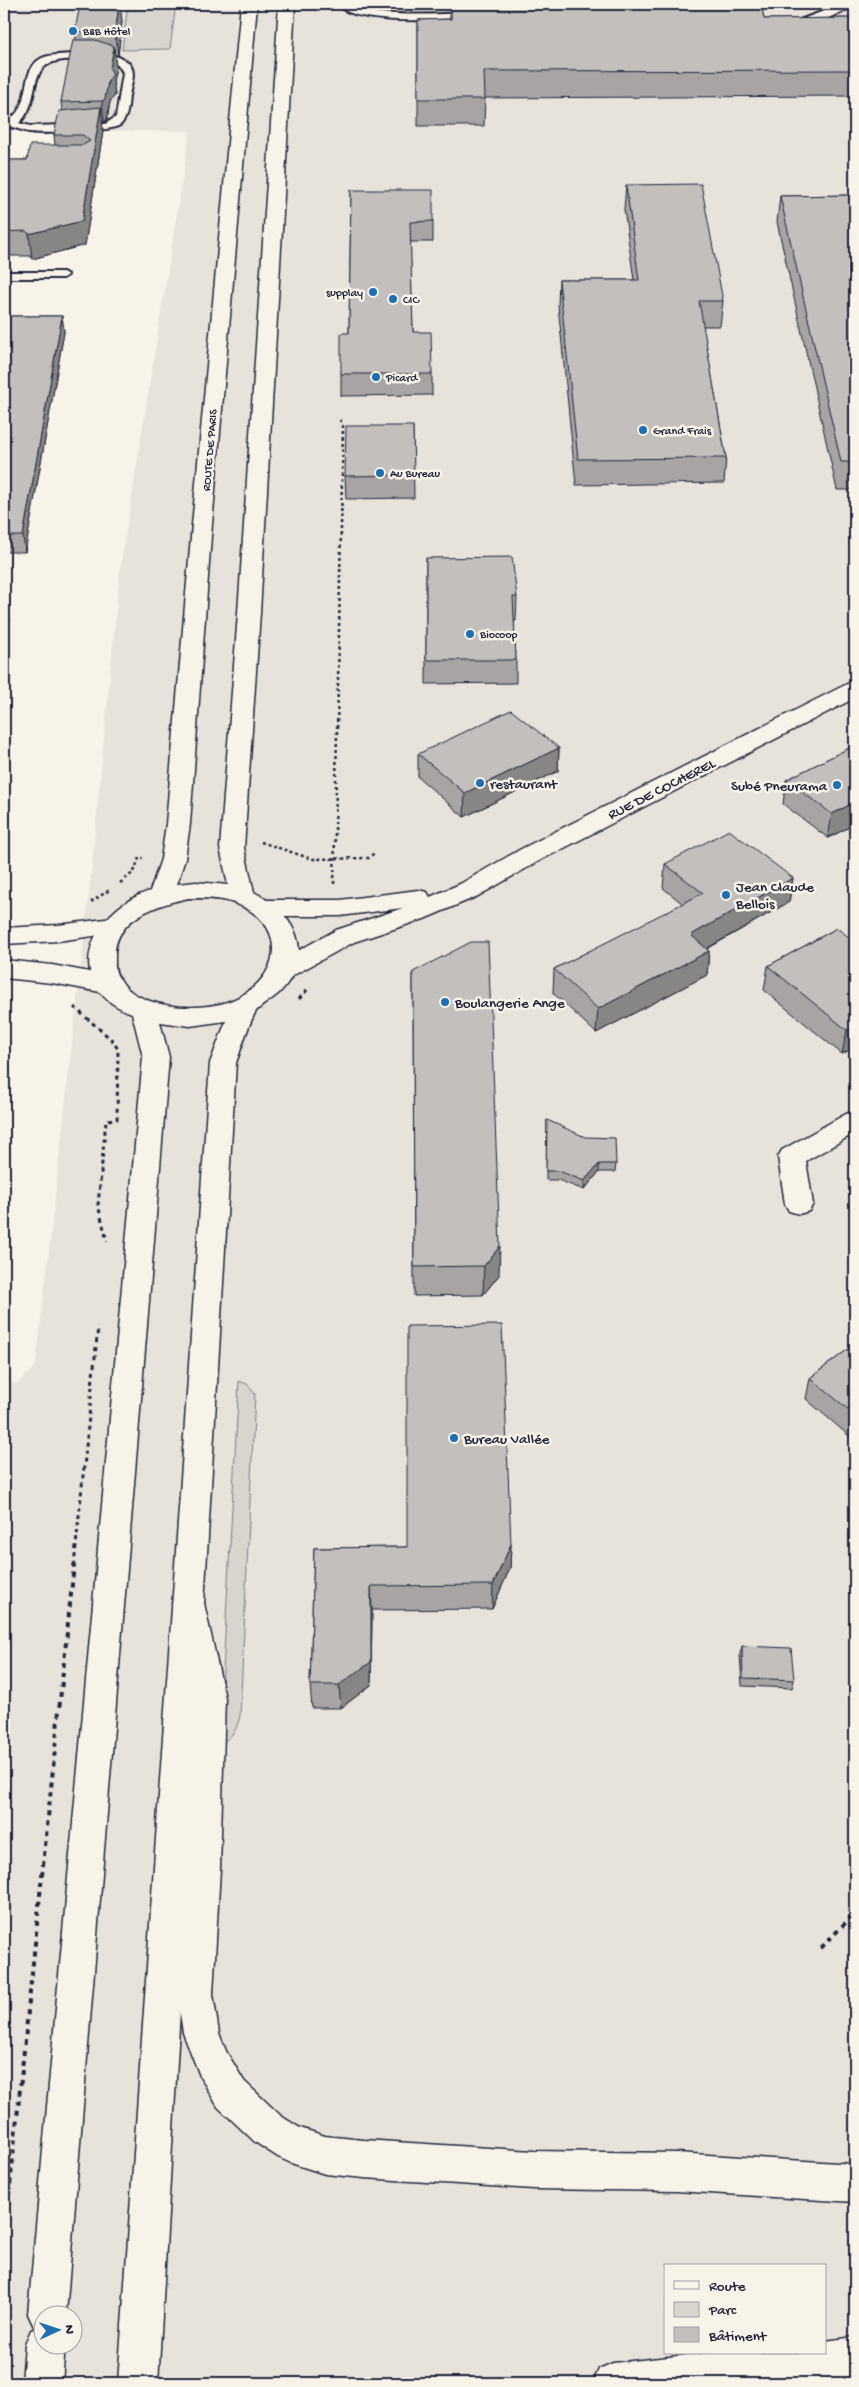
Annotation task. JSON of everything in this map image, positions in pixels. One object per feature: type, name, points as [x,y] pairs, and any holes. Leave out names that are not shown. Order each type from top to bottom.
[{"type":"main road","name":"ROUTE DE PARIS","points":[[161,895],[173,859],[178,824],[201,536],[249,4]]},
{"type":"main road","points":[[254,902],[232,848],[249,613],[286,9]]},
{"type":"main road","name":"RUE DE COCHEREL","points":[[283,970],[345,936],[415,913],[469,890],[530,855],[855,689]]},
{"type":"main road","points":[[189,890],[217,890],[254,902],[278,921],[286,936],[288,953],[283,970],[269,988],[245,1005],[220,1014],[194,1017],[168,1016],[144,1010],[125,999],[111,985],[103,971],[104,941],[113,926],[125,914],[142,903],[161,895],[189,890]]},
{"type":"main road","name":"RUE DE COCHEREL","points":[[254,902],[334,908],[375,905],[469,890]]},
{"type":"main road","points":[[4,936],[58,933],[113,926]]},
{"type":"main road","points":[[4,969],[52,974],[111,985]]},
{"type":"main road","points":[[138,2383],[223,1063],[245,1005]]},
{"type":"main road","points":[[48,2304],[156,1057],[144,1010]]},
{"type":"main road","points":[[799,1204],[792,1157],[855,1121]]},
{"type":"main road","points":[[188,1602],[209,1698],[203,1869],[195,1994],[201,2033],[212,2063],[231,2094],[268,2130],[291,2144],[324,2155],[364,2159],[534,2170],[676,2172],[855,2183]]},
{"type":"main road","points":[[42,2383],[44,2354]]},
{"type":"main road","points":[[613,2383],[855,2357]]},
{"type":"lane","points":[[341,4],[344,8],[359,14],[393,17],[482,16]]},
{"type":"lane","points":[[782,24],[802,24],[850,4]]},
{"type":"lane","points":[[112,58],[121,61],[127,66],[128,72],[121,117],[116,123],[106,127],[30,129],[8,124],[26,111],[35,71],[45,60],[112,58]]},
{"type":"lane","points":[[4,274],[63,275]]},
{"type":"path","points":[[334,908],[332,899],[335,858],[343,426],[338,418]]},
{"type":"path","points":[[258,848],[258,842],[267,843],[312,860],[369,858],[374,854]]},
{"type":"path","points":[[87,904],[134,872],[139,858],[173,859]]},
{"type":"path","points":[[297,1000],[313,983]]},
{"type":"path","points":[[66,1003],[80,1010],[112,1040],[118,1049],[117,1119],[106,1120],[98,1205],[107,1240],[106,1250]]},
{"type":"path","points":[[118,1082],[153,1081]]},
{"type":"path","points":[[4,2244],[99,1320]]},
{"type":"path","points":[[821,1948],[855,1913]]},
{"type":"shaded area","points":[[4,4],[855,4],[855,2383],[4,2383],[4,1384],[18,1383],[36,1366],[91,875],[120,570],[190,131],[4,131]]},
{"type":"green space","points":[[128,4],[176,4],[170,49],[122,50]]},
{"type":"green space","points":[[239,1381],[247,1384],[255,1394],[240,1716],[233,1733],[228,1739],[219,1744]]},
{"type":"building","points":[[80,4],[119,4],[115,34],[75,31]]},
{"type":"building","points":[[761,4],[764,19],[855,18],[855,70],[484,71],[485,99],[418,99],[418,20],[451,19],[451,7]]},
{"type":"building","points":[[73,40],[95,40],[114,46],[110,69],[113,74],[108,81],[105,99],[102,101],[61,102]]},
{"type":"building","points":[[101,107],[82,221],[29,234],[26,231],[4,232],[4,160],[27,160],[30,145],[83,145],[90,141],[83,135],[54,135],[59,111]]},
{"type":"building","points":[[701,184],[723,301],[699,301],[726,458],[578,459],[559,280],[639,280],[626,185]]},
{"type":"building","points":[[351,190],[433,190],[433,221],[410,222],[413,332],[431,332],[432,374],[341,374],[341,333],[349,333]]},
{"type":"building","points":[[855,195],[855,462],[841,462],[780,196]]},
{"type":"building","points":[[4,316],[62,316],[23,536],[4,536]]},
{"type":"building","points":[[346,426],[413,426],[414,475],[345,476]]},
{"type":"building","name":"Biocoop","points":[[512,557],[517,597],[513,597],[516,660],[426,660],[426,558]]},
{"type":"building","points":[[511,710],[559,748],[465,793],[418,754]]},
{"type":"building","points":[[855,745],[855,802],[832,814],[786,780]]},
{"type":"building","points":[[729,830],[793,878],[691,935],[709,951],[598,1009],[554,969],[703,893],[665,864]]},
{"type":"building","points":[[837,928],[855,942],[855,1026],[847,1030],[768,966]]},
{"type":"building","points":[[471,942],[488,942],[500,1246],[484,1266],[414,1267],[413,972]]},
{"type":"building","points":[[547,1120],[585,1137],[615,1138],[616,1164],[599,1164],[584,1181],[559,1171],[546,1171]]},
{"type":"building","points":[[502,1325],[511,1544],[493,1585],[371,1586],[371,1662],[339,1685],[310,1685],[314,1548],[407,1547],[407,1326]]},
{"type":"building","points":[[855,1344],[855,1415],[810,1378]]},
{"type":"building","points":[[742,1646],[791,1648],[794,1680],[743,1678]]},
{"type":"place","name":"B&B Hôtel","points":[[73,31]]},
{"type":"place","name":"supplay","points":[[373,292]]},
{"type":"place","name":"CIC","points":[[393,299]]},
{"type":"place","name":"Picard","points":[[376,377]]},
{"type":"place","name":"Grand Frais","points":[[643,430]]},
{"type":"place","name":"Au Bureau","points":[[380,473]]},
{"type":"place","name":"Biocoop","points":[[470,634]]},
{"type":"place","name":"restaurant","points":[[480,783]]},
{"type":"place","name":"Subé Pneurama","points":[[837,785]]},
{"type":"place","name":"Jean Claude Bellois","points":[[726,895]]},
{"type":"place","name":"Boulangerie Ange","points":[[445,1002]]},
{"type":"place","name":"Bureau Vallée","points":[[454,1438]]}]
